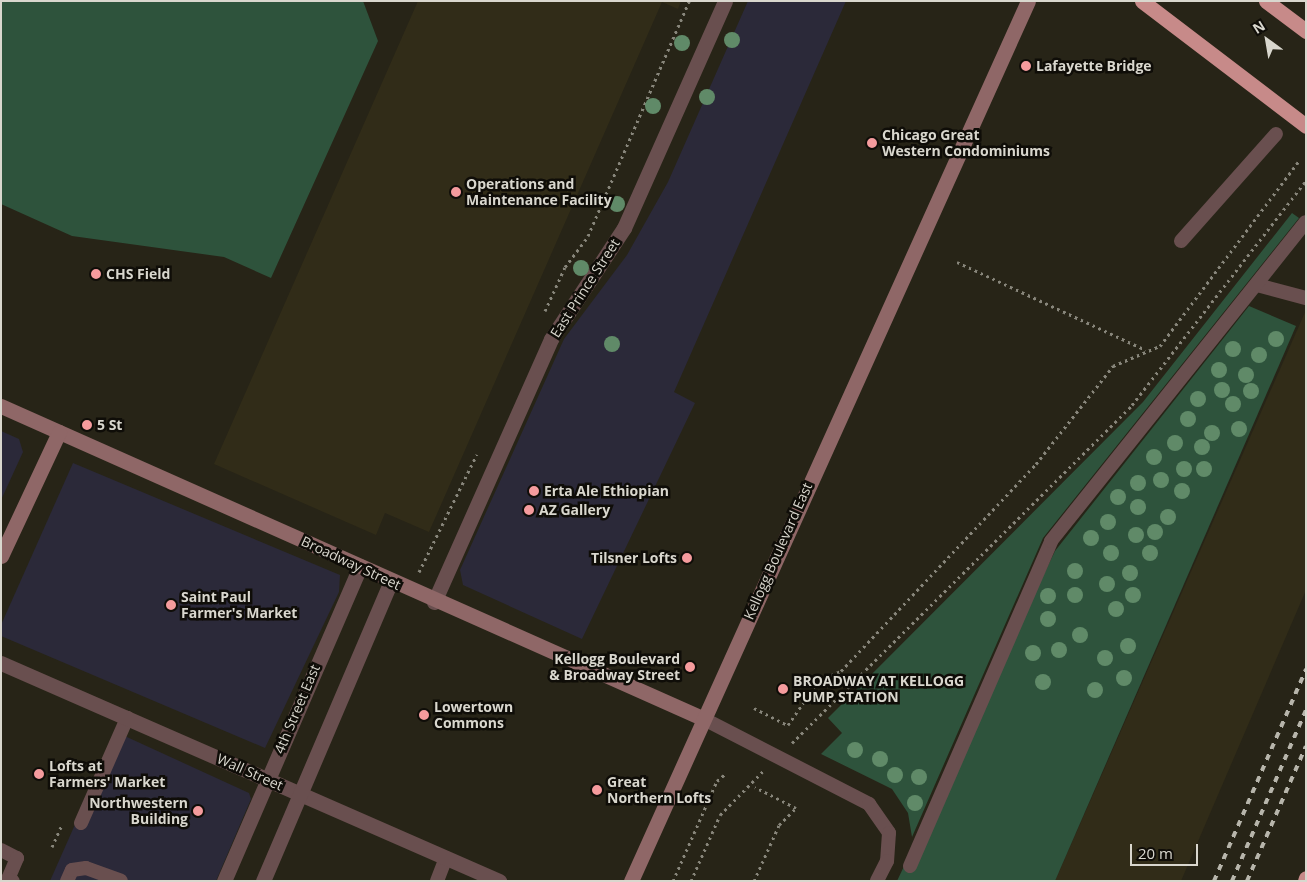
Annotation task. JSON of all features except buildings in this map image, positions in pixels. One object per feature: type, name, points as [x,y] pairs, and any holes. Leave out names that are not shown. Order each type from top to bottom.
[{"type":"highway","points":[[1142,1],[1306,126]]},
{"type":"highway","points":[[1266,1],[1306,32]]},
{"type":"main road","name":"Kellogg Boulevard East","points":[[631,881],[702,718],[1028,1]]},
{"type":"main road","name":"Broadway Street","points":[[1,406],[360,566],[434,602],[702,718]]},
{"type":"main road","points":[[1,556],[59,432]]},
{"type":"street","name":"East Prince Street","points":[[434,602],[551,339],[624,228],[725,1]]},
{"type":"street","name":"4th Street East","points":[[224,881],[360,566]]},
{"type":"street","points":[[263,881],[398,585]]},
{"type":"street","name":"Wall Street","points":[[1,664],[499,881]]},
{"type":"lane","points":[[1181,241],[1276,134]]},
{"type":"lane","points":[[910,866],[1051,541],[1257,286],[1306,222]]},
{"type":"lane","points":[[1257,286],[1306,298]]},
{"type":"lane","points":[[81,823],[127,718]]},
{"type":"lane","points":[[702,718],[870,804],[889,833],[887,861],[878,881]]},
{"type":"lane","points":[[1,850],[17,858],[8,878],[13,881]]},
{"type":"lane","points":[[437,881],[446,858]]},
{"type":"lane","points":[[67,881],[72,870],[86,868],[121,881]]},
{"type":"path","points":[[540,321],[565,267],[588,236],[689,1]]},
{"type":"path","points":[[754,708],[788,725],[808,690],[819,680],[841,671],[973,534],[1036,464],[1113,366],[1160,346],[1299,161]]},
{"type":"path","points":[[823,712],[1132,405],[1306,182]]},
{"type":"path","points":[[956,262],[1147,351]]},
{"type":"path","points":[[398,585],[423,567],[481,445]]},
{"type":"path","points":[[673,881],[717,781],[725,774]]},
{"type":"path","points":[[754,881],[779,826],[796,808],[755,787]]},
{"type":"path","points":[[691,881],[720,815],[740,794]]},
{"type":"shaded area","name":"Operations and Maintenance Facility","points":[[418,1],[681,1],[678,9],[662,2],[429,532],[385,513],[376,535],[214,464]]},
{"type":"shaded area","points":[[748,1],[846,1],[674,392],[695,403],[582,639],[463,585],[460,570],[564,339],[627,255],[668,182]]},
{"type":"shaded area","points":[[1306,310],[1306,590],[1181,881],[1055,881]]},
{"type":"shaded area","points":[[1,431],[19,439],[23,452],[1,500]]},
{"type":"shaded area","name":"Saint Paul Farmer's Market","points":[[73,463],[340,575],[339,592],[265,748],[1,636],[1,625]]},
{"type":"shaded area","points":[[116,732],[249,793],[251,799],[216,881],[50,881]]},
{"type":"green space","points":[[1,1],[363,1],[378,41],[271,278],[224,257],[72,236],[1,204]]},
{"type":"green space","points":[[1292,213],[1299,218],[1043,538],[912,837],[908,813],[892,789],[821,754],[842,733],[828,718],[1143,402]]},
{"type":"green space","points":[[1249,306],[1296,326],[1055,881],[897,881],[1055,551]]},
{"type":"railway","points":[[1214,881],[1306,669]]},
{"type":"railway","points":[[1232,881],[1306,710]]},
{"type":"railway","points":[[1247,881],[1306,746]]},
{"type":"place","name":"Lafayette Bridge","points":[[1026,66]]},
{"type":"place","name":"Chicago Great Western Condominiums","points":[[872,143]]},
{"type":"place","name":"Operations and Maintenance Facility","points":[[456,192]]},
{"type":"place","name":"CHS Field","points":[[96,274]]},
{"type":"place","name":"5 St","points":[[87,425]]},
{"type":"place","name":"Erta Ale Ethiopian","points":[[534,491]]},
{"type":"place","name":"AZ Gallery","points":[[529,510]]},
{"type":"place","name":"Tilsner Lofts","points":[[687,558]]},
{"type":"place","name":"Saint Paul Farmer's Market","points":[[171,605]]},
{"type":"place","name":"Kellogg Boulevard & Broadway Street","points":[[690,667]]},
{"type":"place","name":"BROADWAY AT KELLOGG PUMP STATION","points":[[783,689]]},
{"type":"place","name":"Lowertown Commons","points":[[424,715]]},
{"type":"place","name":"Lofts at Farmers' Market","points":[[39,774]]},
{"type":"place","name":"Great Northern Lofts","points":[[597,790]]},
{"type":"place","name":"Northwestern Building","points":[[198,811]]}]
